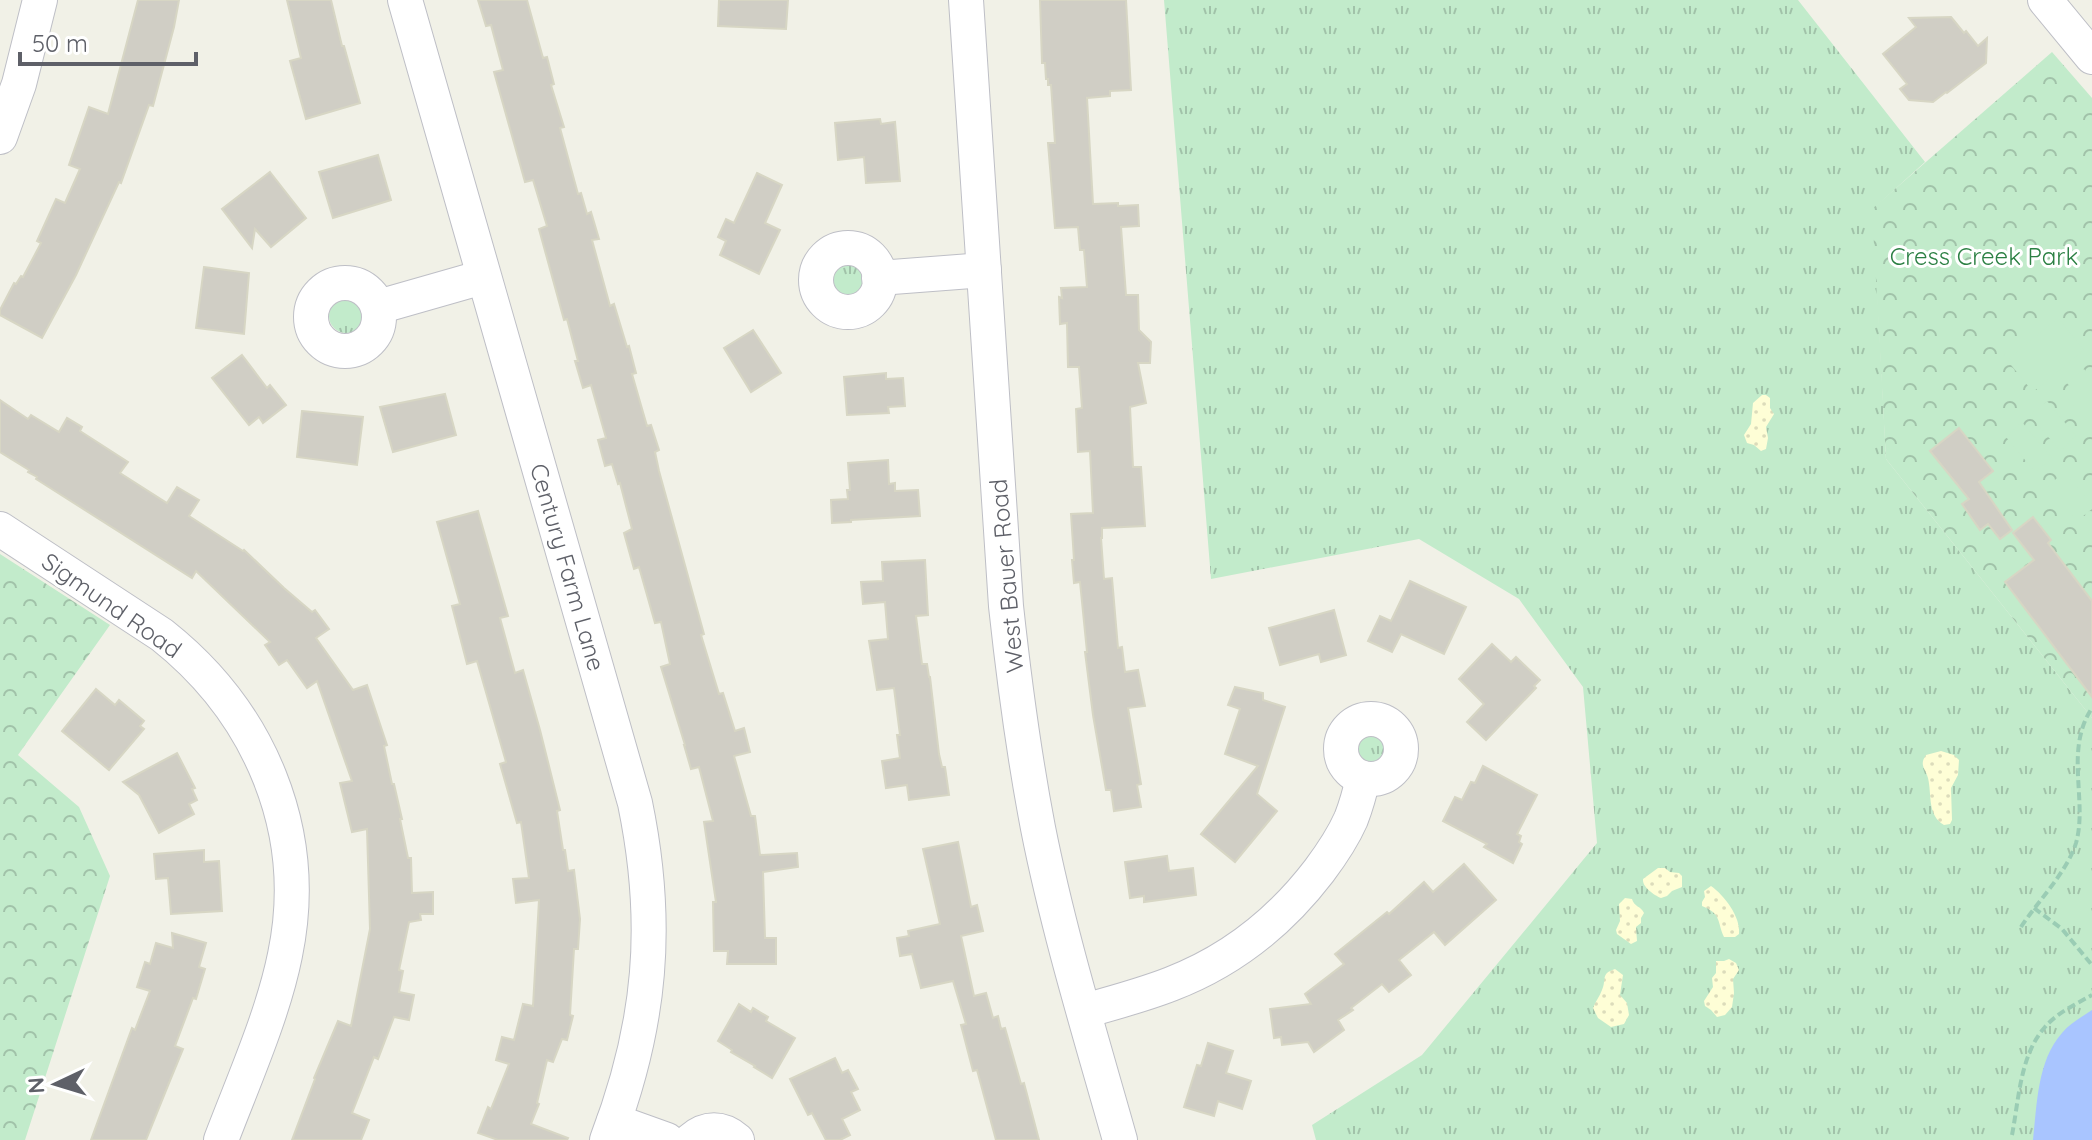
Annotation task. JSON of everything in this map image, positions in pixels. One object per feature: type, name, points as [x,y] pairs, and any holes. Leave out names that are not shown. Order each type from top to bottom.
[{"type":"street","points":[[0,137],[19,84],[40,0]]},
{"type":"street","name":"Century Farm Lane","points":[[405,0],[643,839],[648,876],[649,970],[636,1050],[611,1130]]},
{"type":"street","name":"West Bauer Road","points":[[966,0],[1006,606],[1016,698],[1038,829],[1059,919],[1120,1140]]},
{"type":"street","points":[[2045,0],[2092,57]]},
{"type":"street","points":[[879,278],[984,270]]},
{"type":"street","points":[[378,307],[483,277]]},
{"type":"street","name":"Sigmund Road","points":[[0,529],[162,635],[184,653],[238,716],[253,740],[275,792],[283,819],[291,875],[286,953],[271,1007],[221,1140]]},
{"type":"street","points":[[1084,1011],[1172,984],[1203,970],[1264,930],[1301,894],[1330,856],[1350,822],[1363,778]]},
{"type":"street","points":[[691,1140],[700,1133],[719,1129],[737,1140]]},
{"type":"street","points":[[611,1130],[667,1140]]},
{"type":"path","points":[[2021,927],[2062,871],[2076,843],[2078,752],[2086,717],[2092,708]]},
{"type":"path","points":[[2033,908],[2062,929],[2092,965]]},
{"type":"path","points":[[2012,1135],[2025,1064],[2034,1043],[2054,1018],[2092,995]]},
{"type":"green space","points":[[1164,0],[1798,0],[1925,162],[1873,209],[1886,459],[2092,718],[2092,1140],[1316,1140],[1312,1125],[1422,1055],[1597,843],[1583,687],[1519,599],[1419,539],[1211,579]]},
{"type":"green space","name":"Cress Creek Park","points":[[2052,52],[2092,98],[2092,718],[1886,459],[1872,209]]},
{"type":"green space","points":[[848,263],[860,267],[864,279],[860,291],[848,295],[836,291],[832,279],[836,267]]},
{"type":"green space","points":[[346,299],[358,304],[363,316],[358,328],[346,333],[334,328],[329,316],[334,304]]},
{"type":"green space","points":[[2058,318],[2084,350],[2033,392],[2007,360]]},
{"type":"green space","points":[[2084,369],[2092,379],[2092,427],[2068,399],[2075,393],[2067,383]]},
{"type":"green space","points":[[2047,401],[2076,436],[2060,451],[2030,415]]},
{"type":"green space","points":[[2022,422],[2052,458],[2035,472],[2006,437]]},
{"type":"green space","points":[[2064,472],[2092,504],[2092,509],[2077,521],[2048,486]]},
{"type":"green space","points":[[0,554],[110,625],[18,755],[79,807],[110,876],[25,1140],[0,1140]]},
{"type":"green space","points":[[1371,731],[1383,736],[1388,748],[1383,760],[1371,765],[1359,760],[1354,748],[1359,736]]},
{"type":"sand","points":[[1762,395],[1770,398],[1770,408],[1774,414],[1766,427],[1766,449],[1761,451],[1747,443],[1744,435],[1751,424],[1753,403]]},
{"type":"sand","points":[[1941,751],[1959,760],[1958,775],[1951,788],[1952,820],[1944,825],[1935,816],[1923,764],[1926,755]]},
{"type":"sand","points":[[1658,868],[1679,873],[1682,887],[1661,898],[1652,893],[1644,885],[1643,879]]},
{"type":"sand","points":[[1711,886],[1734,914],[1739,927],[1739,934],[1735,937],[1724,937],[1716,915],[1702,906],[1704,891]]},
{"type":"sand","points":[[1625,898],[1632,899],[1644,913],[1636,927],[1637,941],[1631,944],[1616,930],[1620,921],[1619,904]]},
{"type":"sand","points":[[1729,959],[1736,963],[1739,970],[1733,979],[1732,1007],[1725,1015],[1717,1017],[1704,1001],[1713,987],[1716,961]]},
{"type":"sand","points":[[1615,969],[1623,975],[1620,995],[1627,1003],[1629,1015],[1624,1024],[1611,1027],[1598,1018],[1593,1008],[1606,975]]},
{"type":"water","points":[[2092,1010],[2092,1140],[2033,1140],[2040,1084],[2047,1057],[2065,1029]]},
{"type":"building","points":[[138,0],[179,0],[153,106],[149,105],[121,183],[42,338],[0,315],[0,310],[41,243],[37,241],[56,199],[65,203],[80,169],[69,165],[89,107],[108,114]]},
{"type":"building","points":[[287,0],[331,0],[360,103],[306,119],[290,61],[301,58]]},
{"type":"building","points":[[478,0],[527,0],[543,58],[547,57],[554,84],[551,85],[564,127],[560,128],[578,194],[581,193],[587,214],[591,212],[599,239],[592,240],[610,306],[614,304],[629,346],[636,373],[632,374],[647,426],[651,425],[659,450],[655,452],[659,471],[704,634],[701,635],[719,694],[723,693],[735,731],[744,728],[750,752],[734,756],[751,816],[755,816],[760,855],[797,853],[798,867],[763,872],[765,938],[776,938],[776,964],[727,964],[728,951],[714,951],[713,902],[716,902],[704,822],[713,821],[699,767],[691,769],[661,667],[670,664],[661,622],[655,623],[639,567],[634,569],[624,533],[632,529],[620,483],[612,464],[605,466],[598,440],[606,438],[591,385],[583,388],[575,361],[578,361],[567,319],[564,320],[539,229],[547,226],[533,180],[525,182],[494,72],[503,70],[491,25],[486,26]]},
{"type":"building","points":[[719,0],[788,0],[786,29],[718,26]]},
{"type":"building","points":[[1040,0],[1126,0],[1131,90],[1110,91],[1110,96],[1087,98],[1093,204],[1138,205],[1139,226],[1121,227],[1126,295],[1138,295],[1139,330],[1151,342],[1150,363],[1138,363],[1146,403],[1130,407],[1133,467],[1141,467],[1145,526],[1102,528],[1101,538],[1104,579],[1112,578],[1118,648],[1122,647],[1125,672],[1138,670],[1145,706],[1128,708],[1141,784],[1137,785],[1141,807],[1114,811],[1111,790],[1106,790],[1093,715],[1080,582],[1074,583],[1072,560],[1071,514],[1093,513],[1090,451],[1078,452],[1076,409],[1082,408],[1079,367],[1068,367],[1067,323],[1060,324],[1059,297],[1062,298],[1061,288],[1087,287],[1084,250],[1080,250],[1078,227],[1055,228],[1048,143],[1055,143],[1051,85],[1046,79],[1045,63],[1042,63]]},
{"type":"building","points":[[1951,17],[1978,46],[1987,38],[1986,63],[1933,102],[1909,100],[1900,89],[1907,84],[1883,54],[1916,27],[1909,18]]},
{"type":"building","points":[[880,119],[881,124],[895,122],[900,181],[866,183],[864,157],[838,160],[835,123]]},
{"type":"building","points":[[378,155],[391,200],[333,218],[319,172]]},
{"type":"building","points":[[270,172],[306,218],[271,247],[255,229],[252,248],[222,209]]},
{"type":"building","points":[[757,173],[782,185],[765,223],[780,230],[759,274],[720,255],[726,241],[718,237],[726,219],[734,223]]},
{"type":"building","points":[[204,267],[249,273],[244,334],[196,328]]},
{"type":"building","points":[[753,330],[781,373],[751,392],[724,348]]},
{"type":"building","points":[[242,355],[267,388],[270,385],[286,405],[263,423],[259,417],[249,425],[212,378]]},
{"type":"building","points":[[886,373],[886,379],[903,378],[905,406],[888,407],[889,413],[847,415],[844,377]]},
{"type":"building","points":[[445,394],[456,435],[393,452],[380,407]]},
{"type":"building","points":[[0,400],[28,419],[31,415],[59,432],[67,418],[82,427],[80,431],[128,462],[120,473],[167,503],[177,487],[199,500],[189,516],[244,550],[312,612],[315,610],[329,629],[316,638],[353,690],[367,685],[387,745],[384,746],[392,784],[408,858],[411,858],[412,893],[433,892],[433,914],[420,914],[421,920],[409,922],[399,970],[403,971],[399,992],[414,995],[409,1020],[394,1017],[378,1059],[374,1057],[352,1113],[369,1120],[361,1140],[292,1140],[338,1021],[351,1026],[370,929],[367,829],[352,832],[340,783],[352,781],[317,681],[307,688],[287,660],[279,665],[265,645],[270,642],[196,571],[192,578],[36,479],[29,470],[0,452]]},
{"type":"building","points":[[302,411],[363,417],[357,465],[297,457]]},
{"type":"building","points":[[1959,428],[1993,471],[1979,482],[2012,530],[2000,539],[1988,524],[1980,530],[1962,504],[1969,499],[1930,451]]},
{"type":"building","points":[[888,460],[889,484],[895,483],[895,491],[918,490],[920,516],[832,523],[831,500],[848,499],[848,463]]},
{"type":"building","points":[[478,511],[508,616],[500,618],[515,673],[523,670],[560,810],[557,811],[568,871],[574,870],[580,919],[578,949],[574,949],[570,1015],[573,1016],[567,1040],[562,1039],[553,1062],[547,1060],[539,1104],[531,1124],[567,1140],[498,1140],[478,1133],[509,1064],[496,1060],[502,1037],[514,1040],[523,1004],[533,1006],[539,900],[516,903],[513,879],[529,878],[521,822],[517,823],[500,764],[506,762],[477,661],[467,664],[452,606],[460,604],[437,522]]},
{"type":"building","points":[[2033,517],[2051,540],[2048,543],[2092,601],[2092,697],[2005,582],[2034,560],[2013,533]]},
{"type":"building","points":[[925,560],[928,615],[916,616],[922,664],[927,664],[930,677],[939,754],[942,767],[945,767],[949,795],[909,800],[907,785],[886,788],[882,761],[900,758],[897,735],[900,735],[894,688],[877,690],[869,641],[888,639],[885,602],[863,604],[861,582],[883,581],[882,562]]},
{"type":"building","points":[[1410,581],[1466,607],[1444,654],[1401,634],[1392,652],[1368,641],[1380,616],[1391,621]]},
{"type":"building","points":[[1334,610],[1346,655],[1321,662],[1319,654],[1280,665],[1269,628]]},
{"type":"building","points":[[1492,644],[1511,662],[1516,657],[1540,680],[1486,740],[1467,722],[1484,704],[1459,679]]},
{"type":"building","points":[[1235,687],[1263,693],[1263,700],[1285,707],[1257,794],[1277,811],[1235,862],[1201,834],[1258,766],[1225,754],[1240,709],[1228,705]]},
{"type":"building","points":[[96,689],[115,705],[119,700],[144,721],[140,726],[144,729],[109,770],[62,731]]},
{"type":"building","points":[[177,753],[195,788],[192,789],[197,800],[189,804],[194,814],[159,833],[139,795],[123,782]]},
{"type":"building","points":[[1483,766],[1537,795],[1517,834],[1521,836],[1519,842],[1522,844],[1513,863],[1484,847],[1487,844],[1443,821],[1455,797],[1462,800]]},
{"type":"building","points":[[958,842],[971,907],[977,905],[983,931],[961,936],[974,996],[986,993],[993,1018],[998,1016],[1001,1029],[1005,1028],[1039,1140],[996,1140],[977,1070],[973,1071],[961,1025],[966,1024],[953,981],[921,988],[912,954],[900,956],[897,938],[909,936],[908,931],[940,924],[923,849]]},
{"type":"building","points":[[204,850],[204,862],[219,861],[222,911],[171,914],[168,878],[156,879],[154,854]]},
{"type":"building","points":[[1167,856],[1169,871],[1193,868],[1196,895],[1144,902],[1144,896],[1130,898],[1125,862]]},
{"type":"building","points":[[1464,864],[1496,900],[1445,945],[1434,932],[1399,960],[1411,975],[1389,992],[1382,984],[1351,1008],[1353,1010],[1338,1020],[1344,1030],[1314,1052],[1308,1042],[1282,1045],[1281,1037],[1274,1038],[1270,1009],[1311,1004],[1305,994],[1344,964],[1335,954],[1387,912],[1389,914],[1424,882],[1433,892]]},
{"type":"building","points":[[172,933],[206,943],[199,967],[205,969],[196,999],[193,998],[175,1046],[183,1049],[146,1140],[91,1140],[132,1028],[135,1030],[150,991],[137,987],[145,962],[150,964],[156,943],[173,948]]},
{"type":"building","points":[[739,1004],[768,1017],[766,1021],[795,1038],[772,1078],[718,1041]]},
{"type":"building","points":[[1208,1043],[1233,1051],[1226,1073],[1251,1081],[1242,1109],[1218,1101],[1214,1116],[1184,1107],[1197,1065],[1201,1066]]},
{"type":"building","points":[[835,1058],[842,1073],[848,1070],[858,1089],[851,1092],[860,1110],[842,1119],[850,1135],[840,1140],[826,1140],[812,1113],[808,1115],[790,1079]]}]
